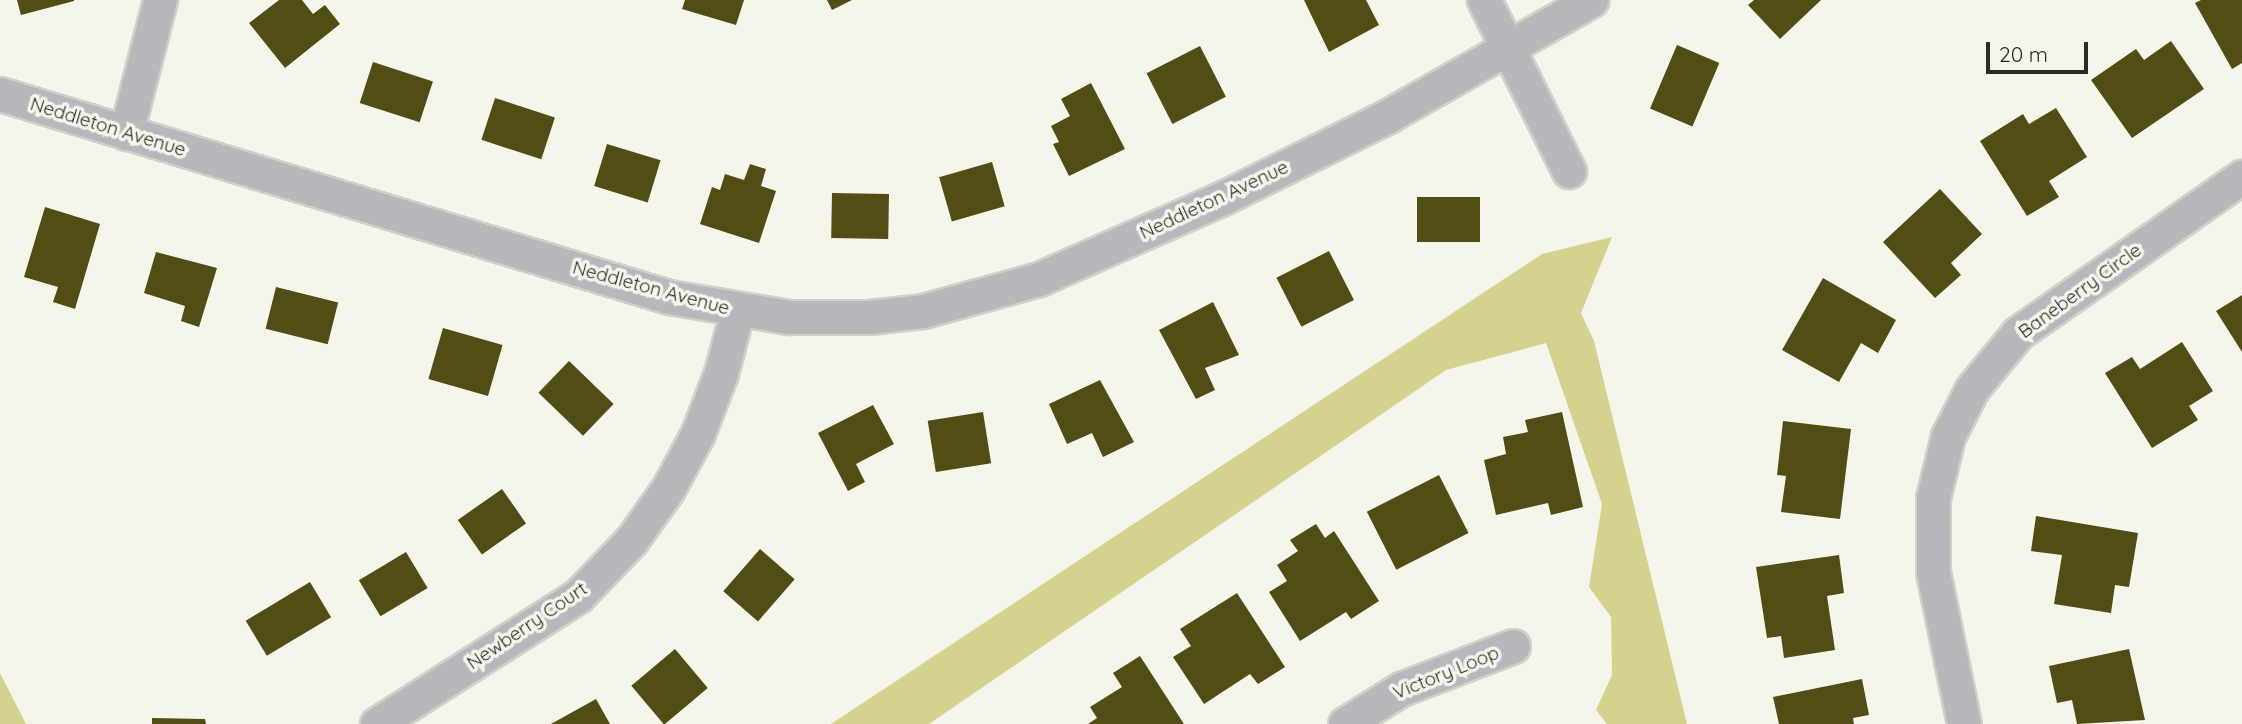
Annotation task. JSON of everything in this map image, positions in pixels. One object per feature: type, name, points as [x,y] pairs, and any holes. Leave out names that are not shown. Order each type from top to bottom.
[{"type":"street","points":[[126,133],[160,0]]},
{"type":"street","points":[[1484,0],[1569,171]]},
{"type":"street","name":"Neddleton Avenue","points":[[0,93],[669,297],[737,312],[789,317],[869,317],[962,302],[1039,279],[1223,198],[1510,49],[1591,0]]},
{"type":"street","name":"Baneberry Circle","points":[[1964,724],[1933,572],[1933,498],[1948,436],[1972,389],[2018,333],[2242,177]]},
{"type":"street","name":"Newberry Court","points":[[376,724],[578,596],[631,541],[668,489],[698,433],[722,373],[737,312]]},
{"type":"street","name":"Victory Loop","points":[[1345,724],[1401,689],[1513,646]]},
{"type":"shaded area","points":[[1612,237],[1581,313],[1594,341],[1687,724],[1607,724],[1596,710],[1612,675],[1611,617],[1589,587],[1602,504],[1546,343],[1446,370],[929,724],[831,724],[1542,254]]},
{"type":"shaded area","points":[[0,673],[26,724],[0,724]]},
{"type":"building","points":[[17,0],[74,0],[74,1],[21,15]]},
{"type":"building","points":[[279,0],[302,0],[313,14],[325,5],[340,24],[285,68],[249,23]]},
{"type":"building","points":[[685,0],[744,0],[736,25],[682,9]]},
{"type":"building","points":[[827,0],[852,0],[832,10]]},
{"type":"building","points":[[1304,0],[1366,0],[1379,25],[1329,52]]},
{"type":"building","points":[[1754,0],[1821,0],[1780,39],[1748,5]]},
{"type":"building","points":[[2201,0],[2242,0],[2242,63],[2232,69],[2195,3]]},
{"type":"building","points":[[2171,41],[2204,89],[2132,138],[2091,80],[2136,49],[2144,60]]},
{"type":"building","points":[[1677,45],[1719,63],[1692,126],[1650,109]]},
{"type":"building","points":[[1200,46],[1226,97],[1172,124],[1147,73]]},
{"type":"building","points":[[373,62],[433,81],[420,122],[360,103]]},
{"type":"building","points":[[1091,83],[1125,149],[1069,176],[1053,144],[1059,142],[1051,126],[1070,116],[1061,99]]},
{"type":"building","points":[[495,98],[555,117],[541,159],[481,140]]},
{"type":"building","points":[[2056,108],[2087,157],[2049,181],[2059,197],[2027,216],[1980,141],[2023,114],[2029,124]]},
{"type":"building","points":[[607,144],[661,160],[648,202],[594,186]]},
{"type":"building","points":[[992,162],[1005,206],[952,221],[939,177]]},
{"type":"building","points":[[750,164],[766,169],[761,186],[776,191],[759,243],[700,224],[712,187],[720,190],[725,174],[744,180]]},
{"type":"building","points":[[1940,189],[1982,234],[1951,263],[1961,275],[1935,298],[1883,242]]},
{"type":"building","points":[[832,193],[889,194],[888,239],[831,238]]},
{"type":"building","points":[[1417,197],[1480,197],[1480,242],[1417,242]]},
{"type":"building","points":[[45,207],[100,224],[75,309],[53,302],[58,287],[24,277]]},
{"type":"building","points":[[1329,251],[1354,300],[1301,327],[1276,278]]},
{"type":"building","points":[[156,252],[217,268],[199,327],[181,321],[185,306],[144,293]]},
{"type":"building","points":[[1823,278],[1896,320],[1878,353],[1861,343],[1839,382],[1782,350]]},
{"type":"building","points":[[276,287],[338,302],[328,344],[266,329]]},
{"type":"building","points":[[2242,295],[2242,352],[2216,311]]},
{"type":"building","points":[[1213,302],[1239,355],[1205,368],[1215,390],[1196,399],[1159,330]]},
{"type":"building","points":[[443,328],[503,345],[488,396],[428,379]]},
{"type":"building","points":[[2182,342],[2213,391],[2189,406],[2198,420],[2152,448],[2105,373],[2132,357],[2140,369]]},
{"type":"building","points":[[569,361],[614,404],[583,436],[538,393]]},
{"type":"building","points":[[1100,380],[1134,442],[1103,457],[1092,433],[1067,444],[1049,404]]},
{"type":"building","points":[[873,405],[894,444],[856,464],[865,482],[848,491],[818,433]]},
{"type":"building","points":[[983,412],[991,463],[936,472],[928,421]]},
{"type":"building","points":[[1562,412],[1583,507],[1551,515],[1548,503],[1496,515],[1484,460],[1506,454],[1503,437],[1528,432],[1525,420]]},
{"type":"building","points":[[1783,421],[1851,429],[1840,519],[1781,512],[1786,476],[1777,475]]},
{"type":"building","points":[[1439,475],[1469,533],[1396,570],[1367,512]]},
{"type":"building","points":[[502,489],[526,523],[482,554],[458,520]]},
{"type":"building","points":[[2036,516],[2138,533],[2129,587],[2115,585],[2111,613],[2054,604],[2062,555],[2031,551]]},
{"type":"building","points":[[1316,524],[1325,538],[1334,531],[1379,601],[1351,619],[1346,612],[1300,641],[1269,592],[1287,581],[1277,565],[1298,551],[1290,540]]},
{"type":"building","points":[[760,549],[795,579],[758,621],[723,591]]},
{"type":"building","points":[[406,552],[428,588],[380,616],[359,580]]},
{"type":"building","points":[[1839,555],[1844,593],[1827,596],[1835,650],[1784,658],[1781,636],[1767,638],[1756,567]]},
{"type":"building","points":[[310,582],[331,617],[267,656],[246,621]]},
{"type":"building","points":[[1237,593],[1285,667],[1258,684],[1250,674],[1204,704],[1173,657],[1191,646],[1180,629]]},
{"type":"building","points":[[675,649],[708,688],[664,724],[631,686]]},
{"type":"building","points":[[2129,649],[2145,720],[2077,724],[2072,700],[2057,703],[2049,666]]},
{"type":"building","points":[[1140,656],[1184,724],[1088,724],[1097,718],[1090,707],[1122,687],[1113,673]]},
{"type":"building","points":[[1862,679],[1869,715],[1853,718],[1854,724],[1779,724],[1773,697]]},
{"type":"building","points":[[596,699],[610,724],[551,724]]},
{"type":"building","points":[[152,718],[205,719],[206,724],[152,724]]}]
